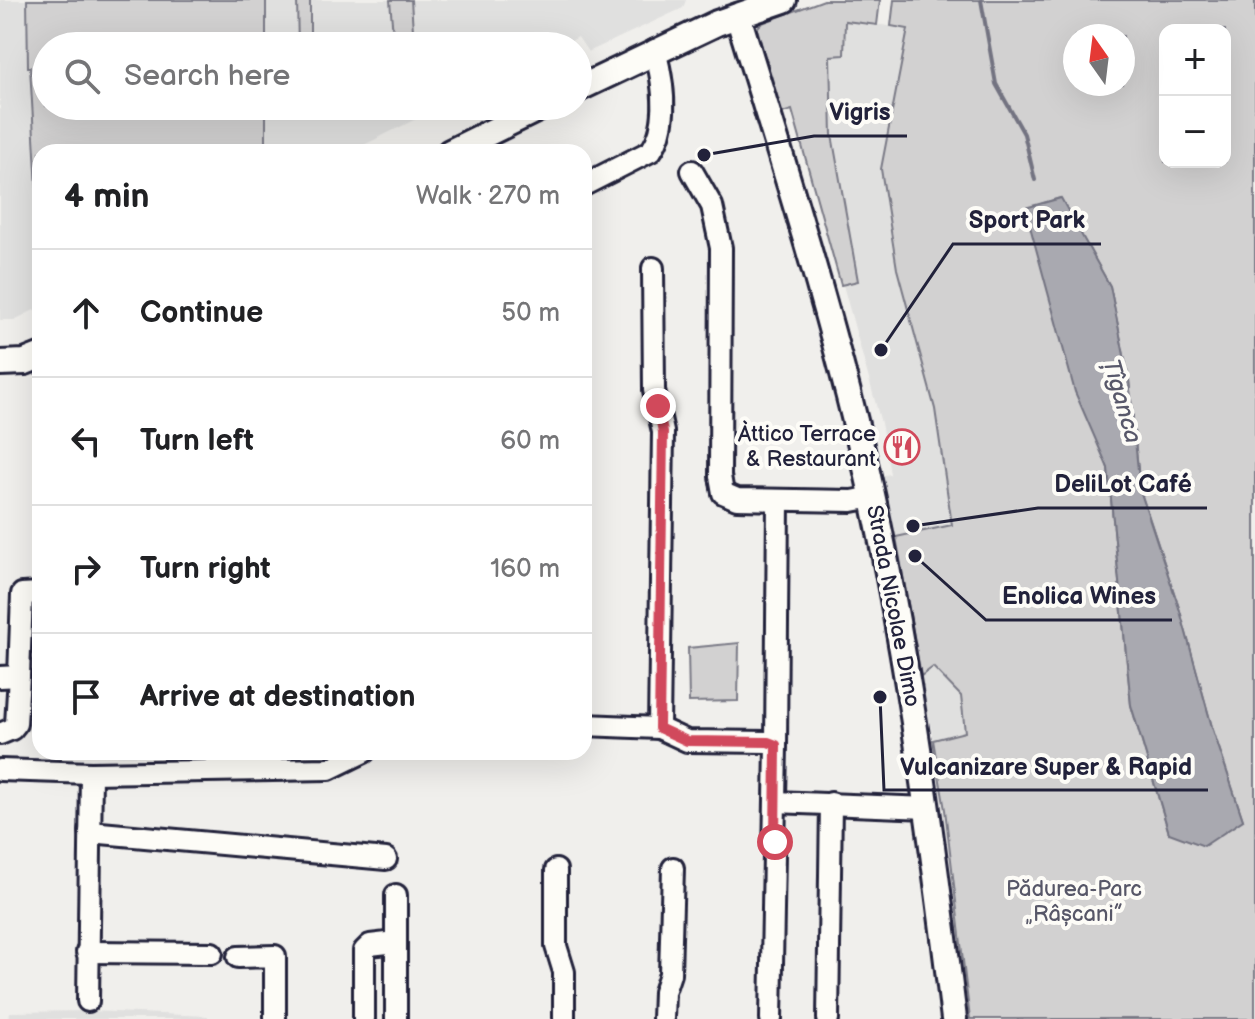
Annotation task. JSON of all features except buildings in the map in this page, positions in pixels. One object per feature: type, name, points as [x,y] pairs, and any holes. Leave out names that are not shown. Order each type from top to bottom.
[{"type":"main road","points":[[592,82],[717,23],[736,8],[784,0]]},
{"type":"main road","name":"Strada Nicolae Dimo","points":[[736,8],[824,304],[873,497],[898,623],[928,808],[954,1019]]},
{"type":"main road","points":[[466,144],[515,120]]},
{"type":"main road","points":[[3,367],[32,358]]},
{"type":"lane","points":[[592,181],[651,151],[657,143],[662,74],[655,50]]},
{"type":"lane","points":[[692,171],[712,206],[721,248],[720,486],[723,493],[732,498],[778,500],[852,501],[873,497]]},
{"type":"lane","points":[[653,268],[654,390],[663,432],[659,728]]},
{"type":"lane","points":[[771,1019],[778,500]]},
{"type":"lane","points":[[0,734],[16,724],[9,677],[22,594],[32,593]]},
{"type":"lane","points":[[592,725],[659,728],[687,741],[768,742],[776,745]]},
{"type":"lane","points":[[0,770],[91,773],[329,769],[347,760]]},
{"type":"lane","points":[[88,1001],[91,773]]},
{"type":"lane","points":[[775,802],[928,808]]},
{"type":"lane","points":[[828,1019],[831,803]]},
{"type":"lane","points":[[90,832],[386,859]]},
{"type":"lane","points":[[663,1019],[664,992],[670,974],[673,868]]},
{"type":"lane","points":[[556,870],[556,946],[564,972],[564,1019]]},
{"type":"lane","points":[[396,895],[396,1019]]},
{"type":"lane","points":[[364,1019],[364,951],[370,945],[396,942]]},
{"type":"lane","points":[[87,952],[212,953]]},
{"type":"lane","points":[[238,957],[275,956],[275,1019]]},
{"type":"shaded area","points":[[0,0],[686,0],[683,8],[592,50],[592,32],[32,32],[32,120],[414,120],[366,144],[32,144],[32,311],[14,320],[0,320]]},
{"type":"shaded area","points":[[845,21],[908,28],[881,169],[897,269],[935,409],[952,525],[893,537],[880,476],[890,474],[881,423],[843,285],[858,281],[832,135],[829,97],[830,56],[844,55]]},
{"type":"shaded area","points":[[933,667],[961,695],[966,733],[933,740],[921,676]]},
{"type":"shaded area","points":[[91,1011],[208,1016],[208,1019],[9,1019],[10,1012]]},
{"type":"green space","points":[[27,0],[266,0],[266,32],[32,32],[32,102]]},
{"type":"green space","points":[[297,0],[310,0],[310,32],[298,32]]},
{"type":"green space","points":[[390,0],[411,0],[413,32],[393,32]]},
{"type":"green space","points":[[824,0],[880,0],[877,25],[845,21],[844,55],[830,56],[832,135],[858,281],[841,285],[792,110],[779,114],[757,28],[762,23]]},
{"type":"green space","name":"Pădurea-Parc „Râșcani”","points":[[894,0],[1255,0],[1255,1019],[970,1019],[945,810],[933,740],[965,732],[961,696],[933,667],[921,676],[896,537],[952,525],[935,409],[897,269],[881,169],[908,29],[891,26]],"holes":[[[1060,198],[1110,286],[1129,380],[1140,490],[1243,820],[1169,833],[1131,705],[1108,468],[1025,209]]]},
{"type":"green space","points":[[33,120],[266,120],[266,144],[34,144]]},
{"type":"green space","points":[[739,643],[738,701],[689,702],[688,648]]},
{"type":"water","points":[[1061,198],[1110,286],[1129,380],[1140,490],[1243,820],[1204,846],[1169,833],[1131,705],[1108,468],[1075,392],[1025,208]]},
{"type":"waterway","name":"Țîganca","points":[[981,0],[996,84],[1024,134],[1035,180]]},
{"type":"place","name":"Vigris","points":[[704,155]]},
{"type":"place","name":"Sport Park","points":[[881,350]]},
{"type":"place","name":"Àttico Terrace & Restaurant","points":[[902,447]]},
{"type":"place","name":"DeliLot Café","points":[[913,526]]},
{"type":"place","name":"Enolica Wines","points":[[915,556]]},
{"type":"place","name":"Vulcanizare Super & Rapid","points":[[880,697]]},
{"type":"route","points":[[658,406],[663,432],[659,728],[687,741],[772,742],[776,745],[775,842]]}]
